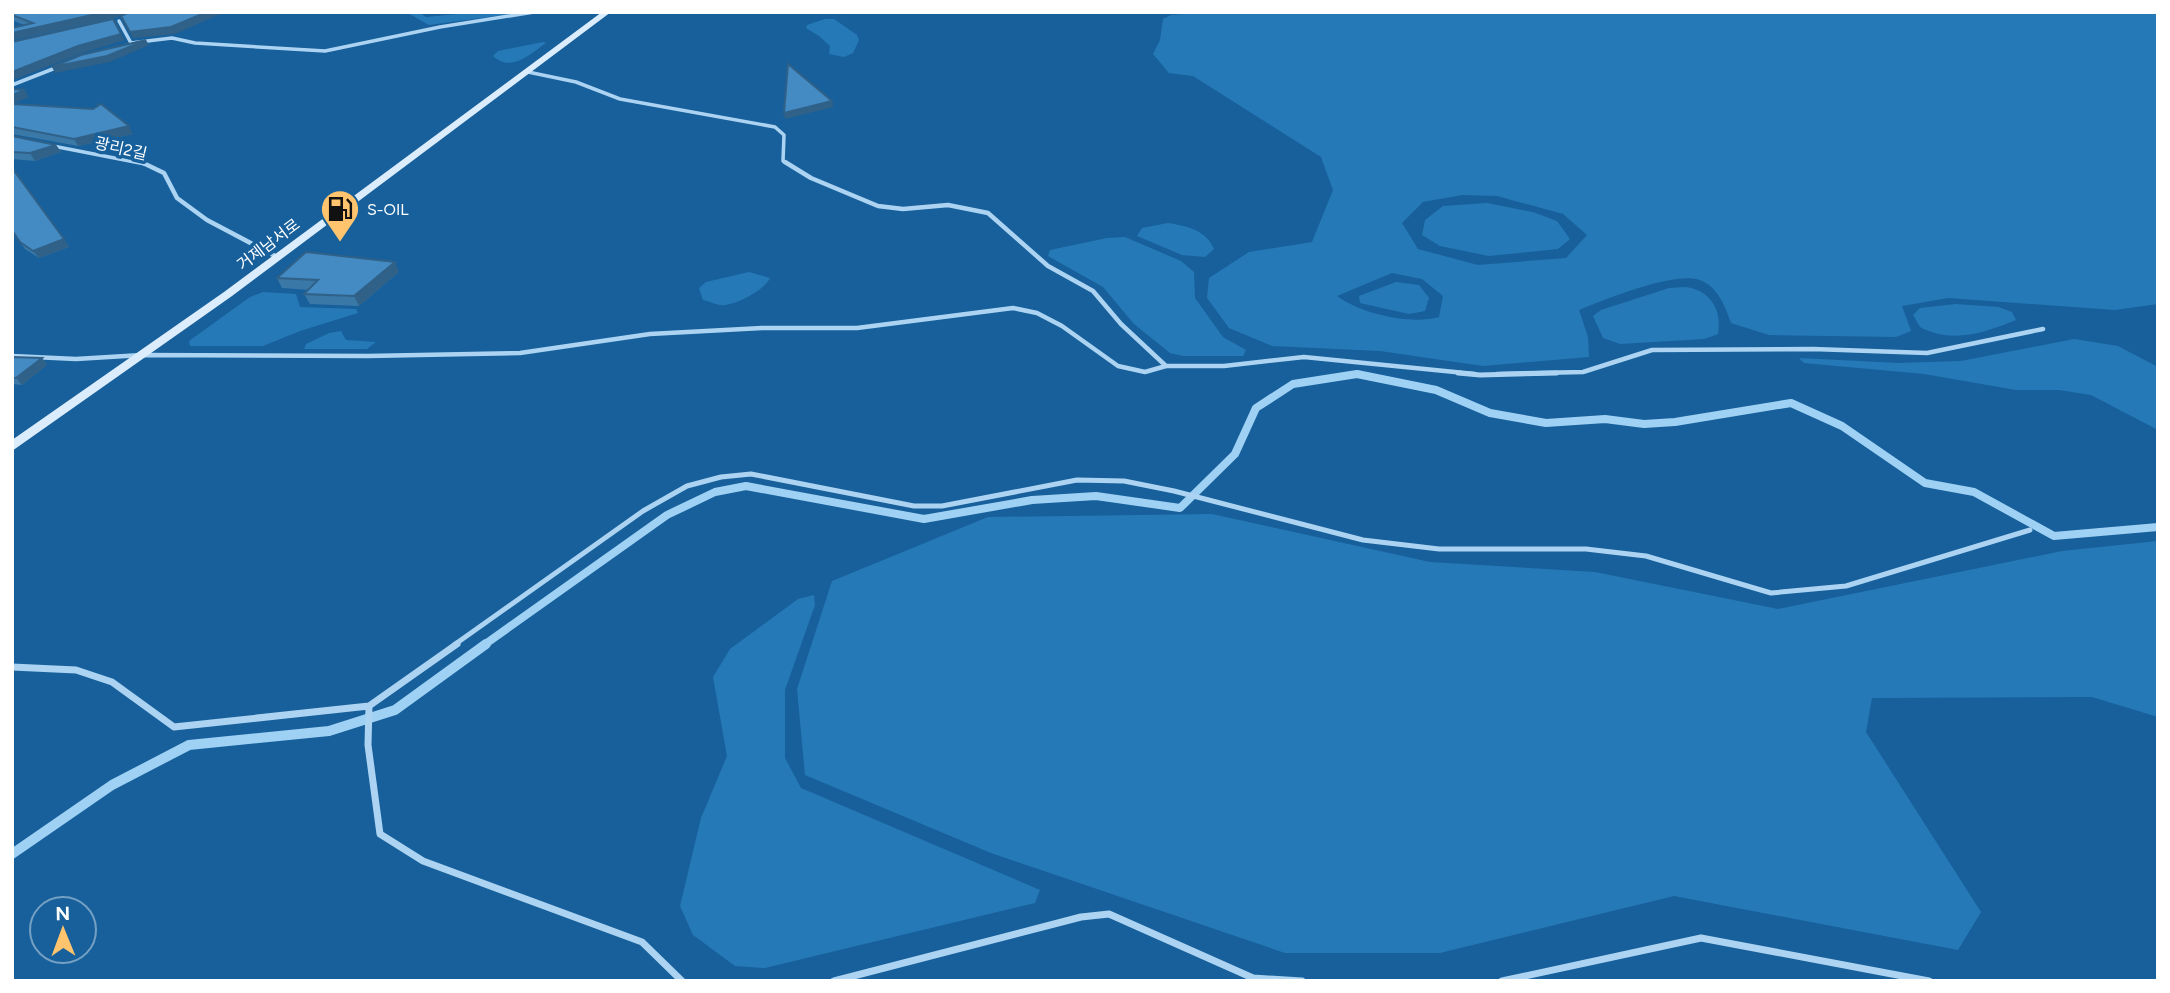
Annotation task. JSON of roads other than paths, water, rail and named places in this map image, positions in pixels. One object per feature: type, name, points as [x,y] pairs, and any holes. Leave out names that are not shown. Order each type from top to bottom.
[{"type":"main road","name":"거제남서로","points":[[12,447],[142,355],[607,12]]},
{"type":"lane","points":[[119,47],[172,38],[195,43],[325,51],[440,27],[534,12]]},
{"type":"lane","points":[[107,24],[128,17]]},
{"type":"lane","points":[[119,22],[131,43]]},
{"type":"lane","points":[[12,85],[59,66]]},
{"type":"lane","points":[[528,72],[576,82],[620,99],[775,127],[784,135],[783,161],[811,178],[878,206],[903,209],[948,205],[988,213],[1048,265],[1093,291],[1121,324],[1166,366]]},
{"type":"lane","name":"광리2길","points":[[12,138],[138,161],[164,173],[177,198],[207,220],[276,257]]},
{"type":"lane","points":[[12,356],[76,359],[142,355],[520,354],[650,334],[762,328],[857,328],[1013,307],[1037,313],[1062,326],[1118,366],[1145,372],[1166,366],[1224,366],[1304,357],[1480,374],[1583,372],[1652,350],[1813,349],[1927,353],[2043,329]]},
{"type":"lane","points":[[12,667],[76,670],[112,682],[174,727],[369,706],[643,511],[687,486],[722,477],[751,474],[914,506],[942,506],[1077,480],[1124,481],[1216,501],[1363,540],[1439,549],[1586,549],[1646,556],[1771,593],[1846,586],[2030,530]]},
{"type":"lane","points":[[369,706],[368,744],[380,834],[423,861],[642,942],[682,981]]},
{"type":"lane","points":[[834,981],[1082,917],[1110,915],[1253,978],[1302,981]]},
{"type":"lane","points":[[1502,981],[1701,938],[1929,981]]},
{"type":"waterway","points":[[484,645],[667,515],[715,492],[746,486],[924,519],[1032,500],[1096,496],[1180,508],[1235,454],[1256,408],[1293,384],[1357,374]]},
{"type":"waterway","points":[[1357,374],[1436,390],[1490,413],[1546,423],[1605,419],[1644,424],[1675,422],[1791,403],[1842,426],[1925,483],[1974,492],[2054,536],[2158,527]]},
{"type":"waterway","points":[[12,854],[112,785],[189,745],[329,731],[395,710],[486,644]]},
{"type":"place","name":"S-OIL","points":[[340,243]]}]
